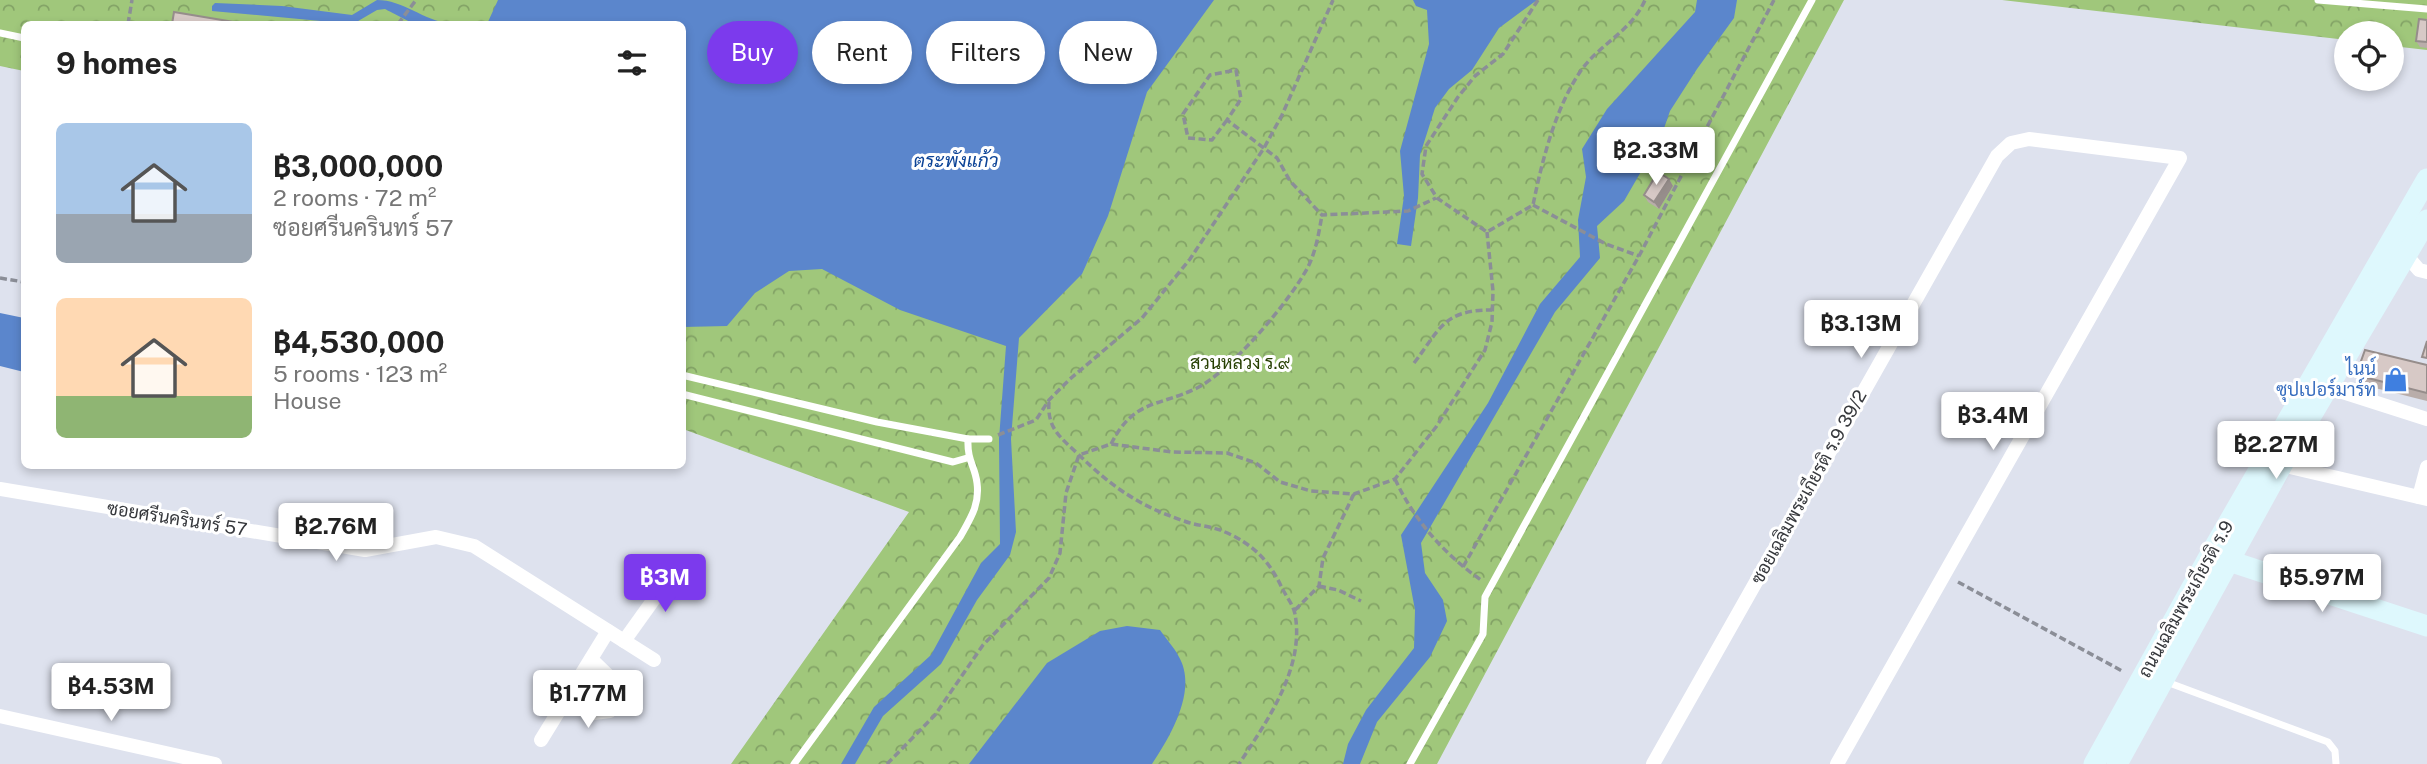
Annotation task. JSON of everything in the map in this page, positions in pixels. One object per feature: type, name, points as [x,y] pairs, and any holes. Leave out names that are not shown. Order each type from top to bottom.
[{"type":"main road","name":"ถนนเฉลิมพระเกียรติ ร.9","points":[[2117,764],[2282,465],[2319,382],[2427,179]]},
{"type":"main road","name":"ถนนเฉลิมพระเกียรติ ร.9","points":[[2094,764],[2211,553],[2319,382],[2407,256],[2427,220]]},
{"type":"main road","points":[[2211,553],[2230,563],[2427,626]]},
{"type":"street","name":"ซอยเฉลิมพระเกียรติ ร.9 39/2","points":[[1653,764],[1997,156],[2011,143],[2029,139],[2180,158],[1944,574]]},
{"type":"street","points":[[2407,256],[2419,270],[2427,272]]},
{"type":"street","points":[[2319,382],[2427,419]]},
{"type":"street","points":[[2282,465],[2423,498],[2427,467]]},
{"type":"street","name":"ซอยศรีนครินทร์ 57","points":[[0,489],[365,550],[436,537],[474,546],[654,660]]},
{"type":"street","points":[[624,641],[677,567]]},
{"type":"street","points":[[1837,764],[1944,574]]},
{"type":"street","points":[[541,740],[608,631]]},
{"type":"street","points":[[591,659],[619,685],[620,698]]},
{"type":"street","points":[[563,704],[594,713],[610,711]]},
{"type":"street","points":[[0,716],[215,764]]},
{"type":"lane","points":[[1410,764],[1483,634],[1485,597],[1812,0]]},
{"type":"lane","points":[[2318,0],[2427,9]]},
{"type":"lane","points":[[0,33],[21,36]]},
{"type":"lane","points":[[686,376],[877,422],[968,439],[989,439]]},
{"type":"lane","points":[[686,395],[953,462],[967,458]]},
{"type":"lane","points":[[794,764],[960,537],[976,509],[978,482],[967,458],[968,439]]},
{"type":"lane","points":[[2164,681],[2328,742],[2335,751],[2336,764]]},
{"type":"path","points":[[128,21],[132,0]]},
{"type":"path","points":[[989,439],[1036,420],[1049,400],[1142,318],[1190,259],[1264,148],[1333,0]]},
{"type":"path","points":[[887,764],[935,715],[983,645],[1049,578],[1060,552],[1060,522],[1072,469],[1079,455],[1111,444],[1172,452],[1227,453],[1256,463],[1280,482],[1311,491],[1354,494],[1395,479],[1436,427],[1485,350],[1492,310],[1491,259],[1487,232],[1437,198],[1422,174],[1426,146],[1466,86],[1503,54],[1538,0]]},
{"type":"path","points":[[1487,232],[1533,205],[1542,162],[1581,72],[1600,50],[1624,32],[1645,0]]},
{"type":"path","points":[[1463,567],[1639,256],[1774,0]]},
{"type":"path","points":[[400,21],[415,1]]},
{"type":"path","points":[[1236,70],[1241,99],[1227,120],[1212,140],[1188,138],[1183,114],[1210,75],[1236,70]]},
{"type":"path","points":[[1227,120],[1277,158],[1290,181],[1322,215],[1408,211],[1437,198]]},
{"type":"path","points":[[1533,205],[1606,244],[1639,256]]},
{"type":"path","points":[[1111,444],[1122,422],[1144,407],[1197,388],[1224,369],[1248,345],[1308,266],[1322,215]]},
{"type":"path","points":[[0,278],[21,282]]},
{"type":"path","points":[[1414,363],[1450,316],[1468,310],[1492,310]]},
{"type":"path","points":[[1049,400],[1048,421],[1112,487],[1186,522],[1224,531],[1253,547],[1272,567],[1295,610],[1297,633],[1287,675],[1268,719],[1238,764]]},
{"type":"path","points":[[1395,479],[1431,536],[1463,567],[1491,586]]},
{"type":"path","points":[[1295,610],[1319,586],[1323,558],[1354,494]]},
{"type":"path","points":[[1944,574],[2141,682]]},
{"type":"path","points":[[1319,586],[1338,590],[1361,601]]},
{"type":"green space","name":"สวนหลวง ร.๙","points":[[0,0],[1844,0],[1437,764],[731,764],[909,512],[686,430],[686,21],[21,21],[21,70],[0,66]]},
{"type":"green space","points":[[2002,0],[2427,0],[2427,50],[2404,47],[2404,21],[2334,21],[2334,38]]},
{"type":"water","points":[[377,0],[396,3],[437,21],[408,21],[385,9],[377,10],[358,21],[320,21],[212,11],[212,6],[215,3],[282,6],[352,15]]},
{"type":"water","name":"ตระพังแก้ว","points":[[498,0],[1214,0],[1157,78],[1157,21],[1059,21],[1059,84],[1153,84],[1147,92],[1108,216],[1082,274],[1019,338],[1011,439],[1016,532],[1010,555],[977,600],[941,664],[883,716],[855,764],[841,764],[874,707],[931,655],[981,563],[1000,544],[999,439],[1006,346],[900,310],[822,269],[789,271],[755,293],[727,326],[686,327],[686,21],[488,21]]},
{"type":"water","points":[[1413,0],[1537,0],[1499,28],[1472,70],[1449,89],[1435,108],[1420,155],[1418,198],[1411,246],[1397,244],[1404,196],[1400,151],[1429,44],[1427,10],[1416,6]]},
{"type":"water","points":[[1697,0],[1737,0],[1734,18],[1670,111],[1661,137],[1624,201],[1597,226],[1600,258],[1555,312],[1421,543],[1425,573],[1443,600],[1447,621],[1430,657],[1377,722],[1360,764],[1343,764],[1348,744],[1366,710],[1414,648],[1415,610],[1401,535],[1488,403],[1540,304],[1580,257],[1578,220],[1586,177],[1582,149],[1607,109],[1695,12]]},
{"type":"water","points":[[0,313],[21,317],[21,371],[0,366]]},
{"type":"water","points":[[1127,626],[1160,630],[1177,653],[1184,670],[1184,698],[1179,713],[1152,764],[969,764],[1047,663],[1100,631]]},
{"type":"building","points":[[174,12],[228,21],[172,21]]},
{"type":"building","points":[[2419,19],[2427,20],[2427,42],[2416,41]]},
{"type":"building","points":[[1658,172],[1669,179],[1654,202],[1644,195]]},
{"type":"building","points":[[2427,341],[2427,358],[2422,357]]},
{"type":"building","name":"ไนน์ ซุปเปอร์มาร์ท","points":[[2365,350],[2427,365],[2427,393],[2356,375]]},
{"type":"place","name":"ไนน์ ซุปเปอร์มาร์ท","points":[[2396,379]]}]
